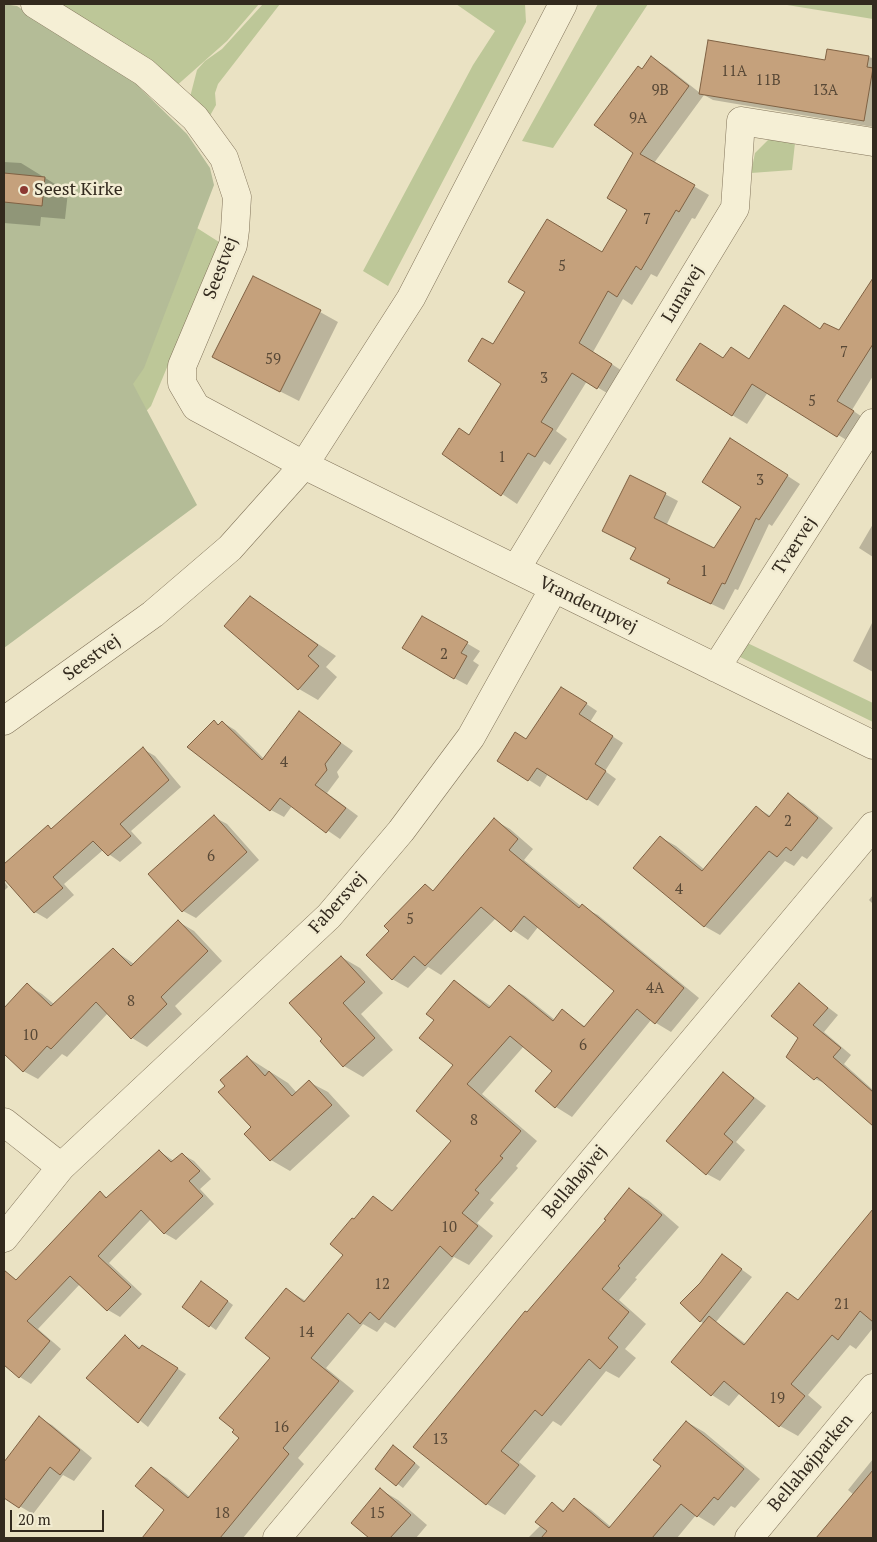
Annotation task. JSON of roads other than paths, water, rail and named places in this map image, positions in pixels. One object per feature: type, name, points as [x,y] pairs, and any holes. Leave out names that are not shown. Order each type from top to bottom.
[{"type":"street","name":"Seestvej","points":[[35,4],[144,72],[195,118],[224,158],[237,197],[233,245],[182,366],[182,383],[196,407],[304,465]]},
{"type":"street","name":"Seestvej","points":[[4,721],[153,614],[230,548],[304,465],[411,298],[563,4]]},
{"type":"street","name":"Lunavej","points":[[516,569],[735,208],[741,122],[873,142]]},
{"type":"street","name":"Tværvej","points":[[716,668],[873,423]]},
{"type":"street","name":"Vranderupvej","points":[[304,465],[873,745]]},
{"type":"street","name":"Fabersvej","points":[[4,1238],[61,1167],[329,916],[400,831],[471,737],[554,588]]},
{"type":"street","name":"Bellahøjvej","points":[[277,1538],[873,826]]},
{"type":"street","points":[[4,1122],[61,1167]]},
{"type":"street","name":"Bellahøjparken","points":[[749,1538],[873,1388]]},
{"type":"place","name":"Seest Kirke","points":[[24,190]]}]
